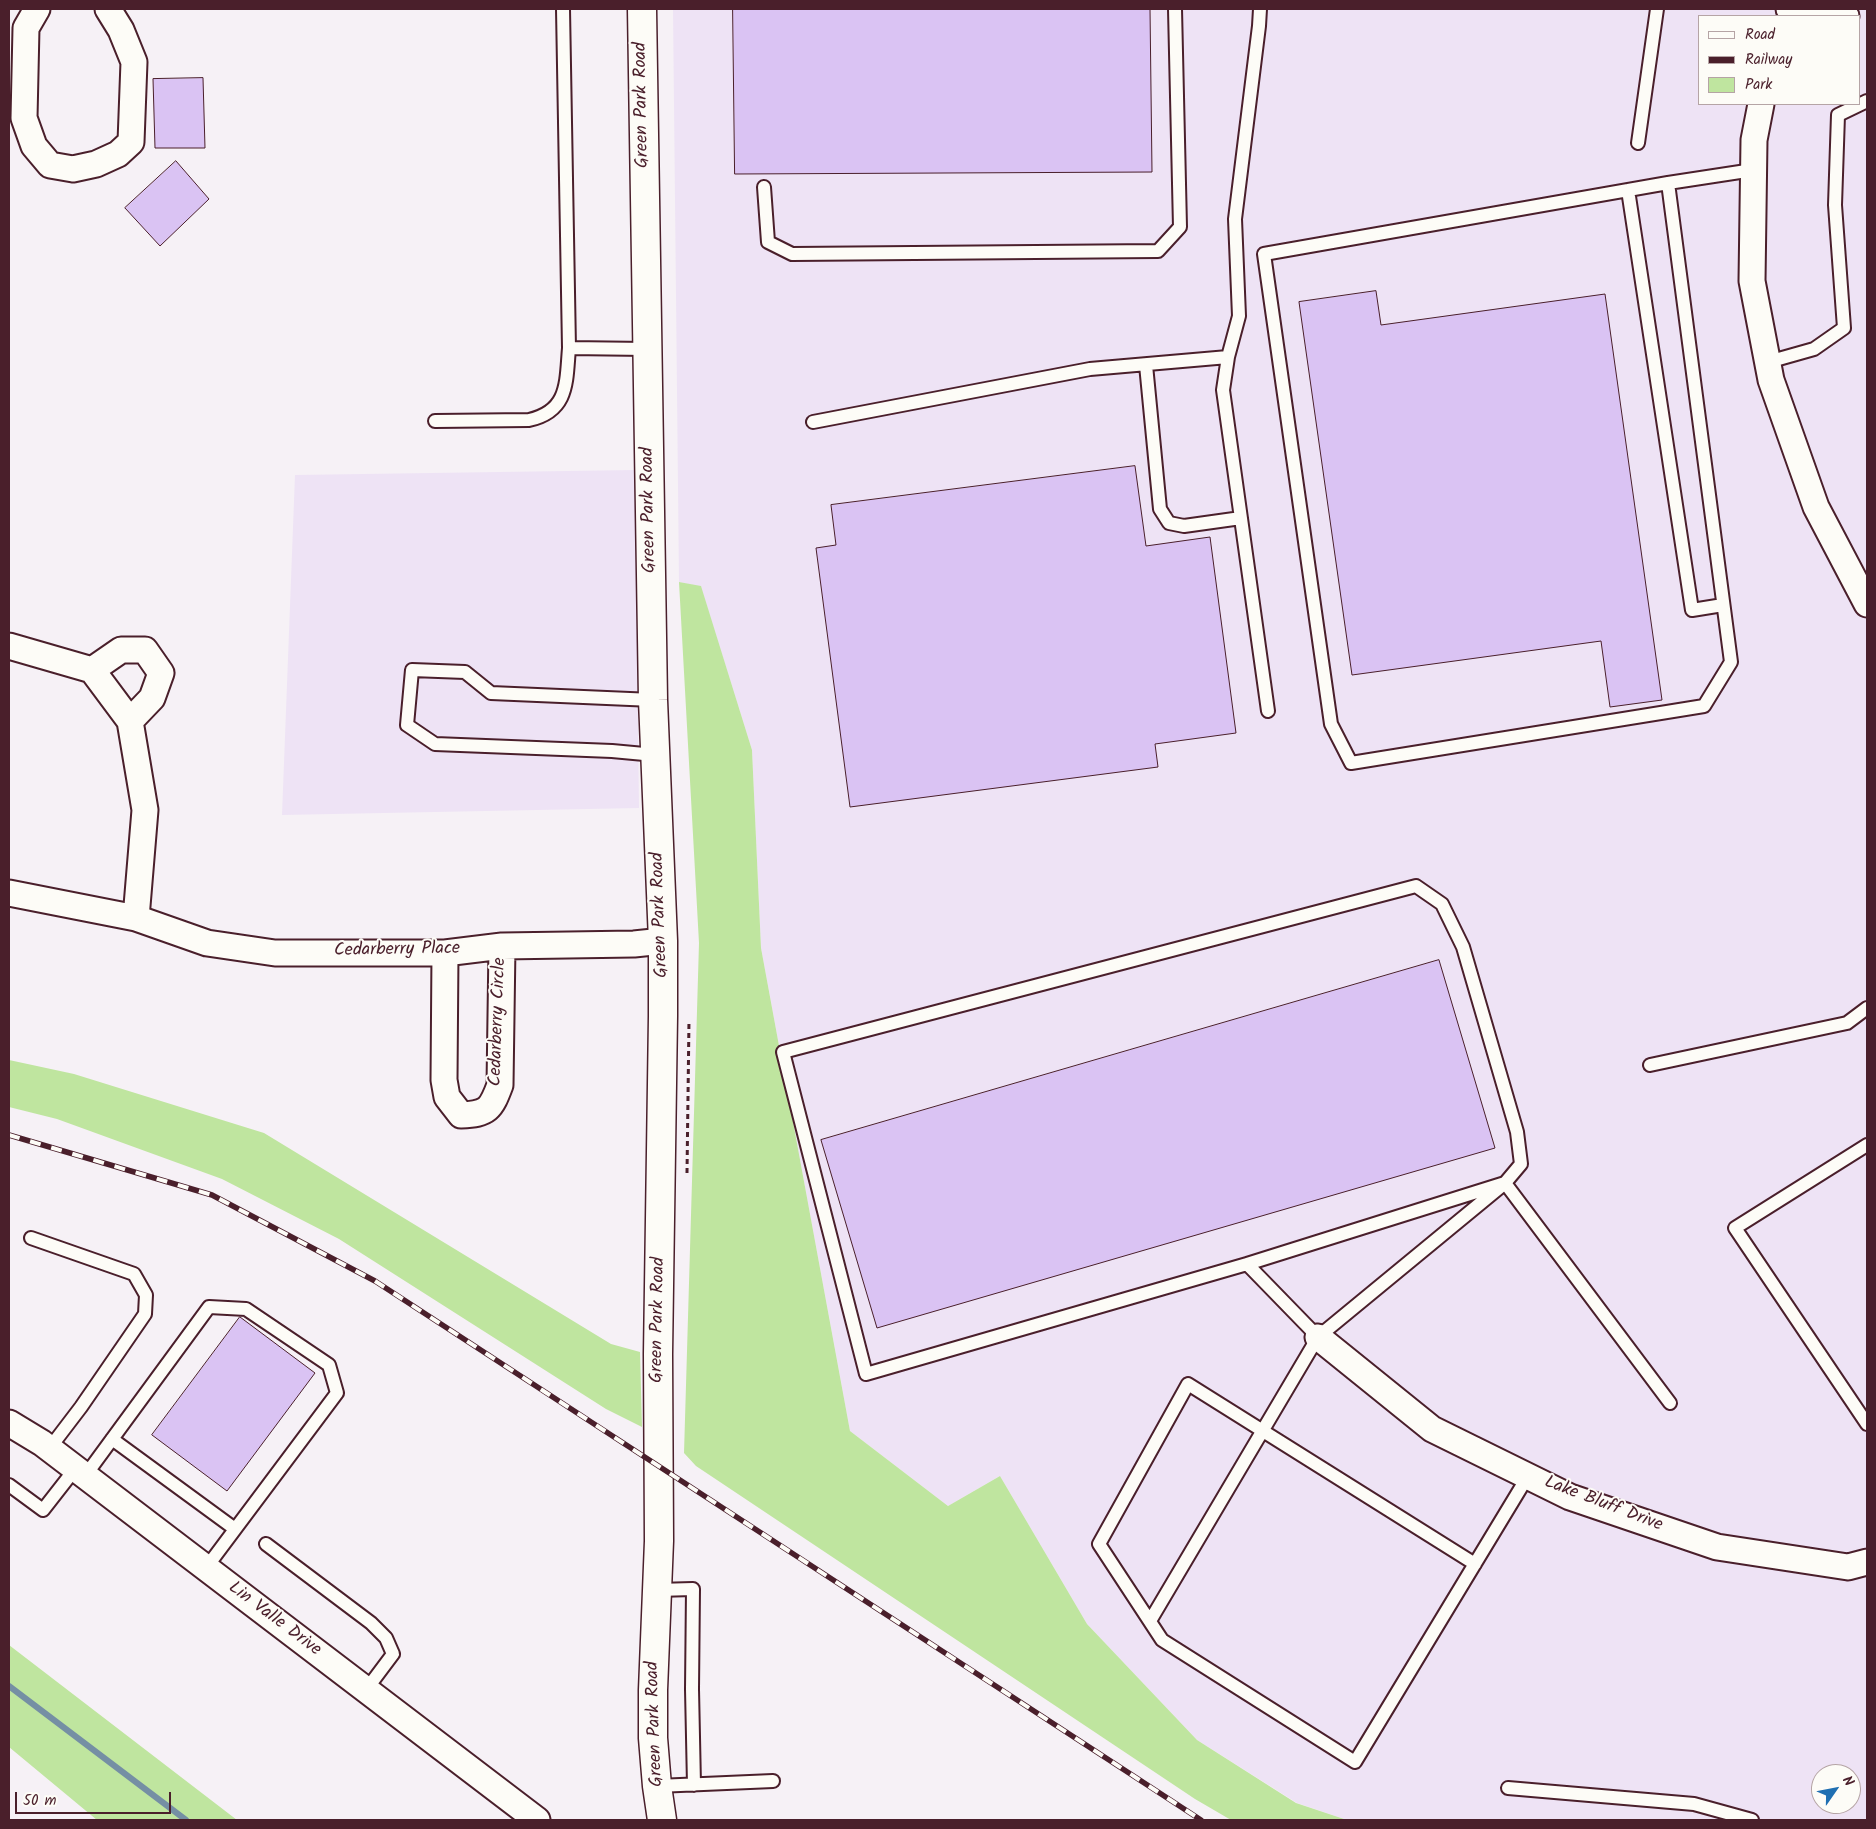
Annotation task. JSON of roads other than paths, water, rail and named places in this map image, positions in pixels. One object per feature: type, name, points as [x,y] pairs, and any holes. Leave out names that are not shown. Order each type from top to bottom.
[{"type":"street","points":[[37,9],[26,28],[24,118],[34,146],[50,164],[73,169],[96,164],[118,154],[131,142],[134,62],[121,30],[108,9]]},
{"type":"street","name":"Green Park Road","points":[[642,9],[653,700],[663,941],[658,1354],[659,1541],[653,1690],[653,1738],[662,1820]]},
{"type":"street","points":[[1789,9],[1838,15]]},
{"type":"street","points":[[1761,105],[1754,140],[1752,281],[1771,380],[1816,507],[1867,604]]},
{"type":"street","points":[[9,646],[92,670],[130,721],[145,810],[136,918]]},
{"type":"street","points":[[92,670],[121,650],[145,650],[161,674],[152,698],[130,721]]},
{"type":"street","name":"Cedarberry Place","points":[[9,893],[136,918],[207,943],[275,953],[445,952],[502,946],[634,944],[663,941]]},
{"type":"street","name":"Cedarberry Circle","points":[[445,952],[444,1080],[447,1097],[461,1115],[479,1114],[493,1104],[500,1085],[502,946]]},
{"type":"street","name":"Lake Bluff Drive","points":[[1318,1337],[1432,1429],[1570,1497],[1717,1547],[1848,1567],[1867,1562]]},
{"type":"street","name":"Lin Valle Drive","points":[[9,1423],[80,1472],[537,1820]]},
{"type":"lane","points":[[435,421],[529,420],[543,417],[556,408],[566,386],[569,348],[563,9]]},
{"type":"lane","points":[[764,188],[768,242],[792,254],[1158,251],[1180,228],[1175,9]]},
{"type":"lane","points":[[1260,9],[1235,219],[1239,316],[1228,357],[1223,390],[1268,711]]},
{"type":"lane","points":[[1638,143],[1657,9]]},
{"type":"lane","points":[[1768,362],[1814,349],[1844,328],[1835,205],[1838,115],[1859,105]]},
{"type":"lane","points":[[1668,183],[1731,662],[1704,706],[1351,763],[1331,724],[1264,254],[1668,183],[1753,170]]},
{"type":"lane","points":[[1628,190],[1692,610],[1724,605]]},
{"type":"lane","points":[[569,348],[648,349]]},
{"type":"lane","points":[[813,422],[1090,369],[1228,357]]},
{"type":"lane","points":[[1146,365],[1160,510],[1169,523],[1184,526],[1241,518]]},
{"type":"lane","points":[[653,700],[491,693],[465,672],[412,670],[407,725],[435,744],[612,751],[655,755]]},
{"type":"lane","points":[[1150,1621],[1318,1337],[1505,1183],[1521,1164],[1517,1132],[1463,947],[1442,904],[1416,886],[783,1052],[866,1374],[1246,1264],[1505,1183]]},
{"type":"lane","points":[[1650,1065],[1847,1023],[1867,1008]]},
{"type":"lane","points":[[1867,1145],[1735,1228],[1867,1424]]},
{"type":"lane","points":[[1505,1183],[1670,1403]]},
{"type":"lane","points":[[31,1238],[134,1274],[146,1295],[144,1314],[49,1449]]},
{"type":"lane","points":[[1246,1264],[1318,1337]]},
{"type":"lane","points":[[9,1485],[43,1510],[112,1439],[209,1307],[246,1309],[329,1365],[337,1393],[206,1568]]},
{"type":"lane","points":[[1475,1564],[1188,1384],[1098,1544],[1162,1640],[1355,1762],[1475,1564],[1528,1476]]},
{"type":"lane","points":[[112,1439],[236,1529]]},
{"type":"lane","points":[[266,1544],[371,1623],[386,1638],[393,1654],[366,1690]]},
{"type":"lane","points":[[657,1590],[694,1589],[692,1689],[694,1785]]},
{"type":"lane","points":[[657,1786],[773,1781]]},
{"type":"lane","points":[[1508,1788],[1694,1804],[1752,1820]]},
{"type":"waterway","points":[[9,1686],[186,1820]]},
{"type":"railway","points":[[9,1135],[212,1195],[375,1281],[1201,1820]]}]
